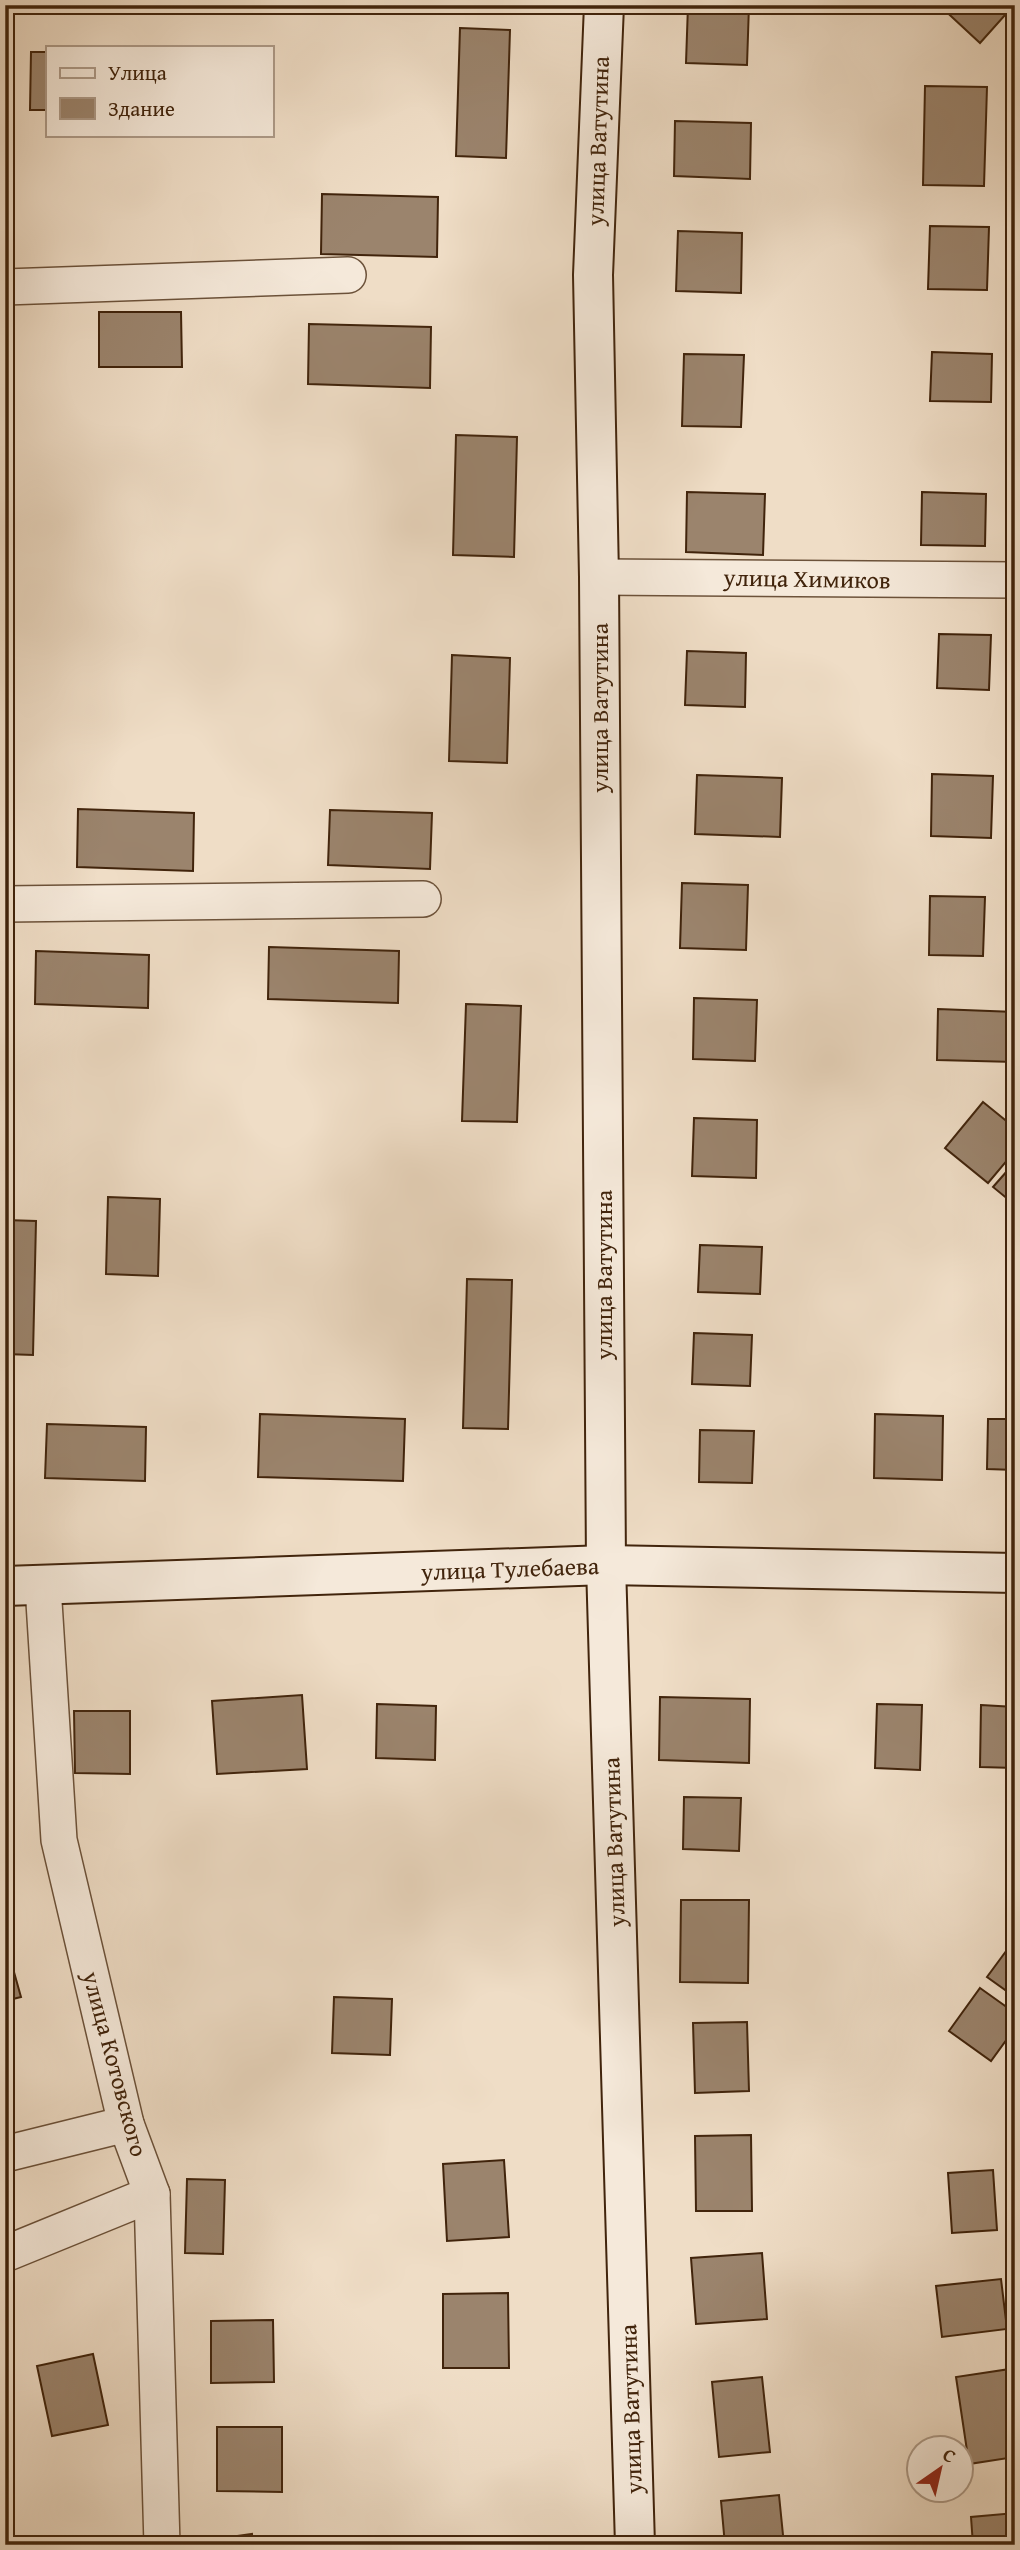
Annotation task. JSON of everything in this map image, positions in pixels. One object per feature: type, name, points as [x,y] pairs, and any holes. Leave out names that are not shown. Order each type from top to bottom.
[{"type":"street","name":"улица Ватутина","points":[[604,5],[593,275],[599,577],[606,1565],[635,2545]]},
{"type":"street","points":[[5,287],[348,275]]},
{"type":"street","name":"улица Химиков","points":[[599,577],[1015,580]]},
{"type":"street","points":[[5,904],[423,899]]},
{"type":"street","name":"улица Тулебаева","points":[[5,1586],[606,1565],[1015,1573]]},
{"type":"street","name":"улица Котовского","points":[[43,1586],[59,1840],[126,2124],[152,2194],[162,2545]]},
{"type":"street","points":[[5,2154],[126,2124]]},
{"type":"street","points":[[5,2254],[152,2194]]},
{"type":"building","points":[[688,5],[749,5],[747,65],[686,63]]},
{"type":"building","points":[[939,5],[1014,5],[980,43]]},
{"type":"building","points":[[460,28],[510,30],[506,158],[456,156]]},
{"type":"building","points":[[31,52],[46,52],[46,110],[30,110]]},
{"type":"building","points":[[925,86],[987,87],[984,186],[923,185]]},
{"type":"building","points":[[675,121],[751,123],[750,179],[674,176]]},
{"type":"building","points":[[322,194],[438,197],[437,257],[321,254]]},
{"type":"building","points":[[930,226],[989,227],[987,290],[928,289]]},
{"type":"building","points":[[678,231],[742,233],[741,293],[676,291]]},
{"type":"building","points":[[99,312],[181,312],[182,367],[99,367]]},
{"type":"building","points":[[309,324],[431,327],[430,388],[308,384]]},
{"type":"building","points":[[932,352],[992,354],[991,402],[930,401]]},
{"type":"building","points":[[684,354],[744,355],[741,427],[682,426]]},
{"type":"building","points":[[456,435],[517,437],[514,557],[453,555]]},
{"type":"building","points":[[687,492],[765,494],[763,555],[686,552]]},
{"type":"building","points":[[922,492],[986,494],[985,546],[921,545]]},
{"type":"building","points":[[939,634],[991,635],[989,690],[937,688]]},
{"type":"building","points":[[687,651],[746,653],[745,707],[685,705]]},
{"type":"building","points":[[452,655],[510,658],[507,763],[449,761]]},
{"type":"building","points":[[932,774],[993,776],[991,838],[931,836]]},
{"type":"building","points":[[697,775],[782,778],[780,837],[695,834]]},
{"type":"building","points":[[78,809],[194,813],[193,871],[77,867]]},
{"type":"building","points":[[330,810],[432,813],[430,869],[328,865]]},
{"type":"building","points":[[682,883],[748,885],[746,950],[680,948]]},
{"type":"building","points":[[930,896],[985,897],[983,956],[929,955]]},
{"type":"building","points":[[269,947],[399,951],[398,1003],[268,999]]},
{"type":"building","points":[[36,951],[149,955],[148,1008],[35,1004]]},
{"type":"building","points":[[694,998],[757,1000],[755,1061],[693,1059]]},
{"type":"building","points":[[466,1004],[521,1006],[517,1122],[462,1121]]},
{"type":"building","points":[[938,1009],[1015,1012],[1015,1062],[937,1060]]},
{"type":"building","points":[[983,1102],[1015,1128],[1015,1151],[988,1183],[945,1148]]},
{"type":"building","points":[[694,1118],[757,1120],[756,1178],[692,1176]]},
{"type":"building","points":[[1015,1162],[1015,1205],[993,1187]]},
{"type":"building","points":[[108,1197],[160,1199],[158,1276],[106,1274]]},
{"type":"building","points":[[5,1220],[36,1221],[33,1355],[5,1354]]},
{"type":"building","points":[[700,1245],[762,1247],[760,1294],[698,1292]]},
{"type":"building","points":[[467,1279],[512,1280],[508,1429],[463,1428]]},
{"type":"building","points":[[694,1333],[752,1335],[750,1386],[692,1384]]},
{"type":"building","points":[[260,1414],[405,1419],[403,1481],[258,1477]]},
{"type":"building","points":[[875,1414],[943,1416],[942,1480],[874,1478]]},
{"type":"building","points":[[988,1419],[1015,1419],[1015,1470],[987,1469]]},
{"type":"building","points":[[47,1424],[146,1427],[145,1481],[45,1478]]},
{"type":"building","points":[[700,1430],[754,1431],[752,1483],[699,1482]]},
{"type":"building","points":[[302,1695],[307,1769],[217,1774],[212,1701]]},
{"type":"building","points":[[660,1697],[750,1699],[749,1763],[659,1760]]},
{"type":"building","points":[[377,1704],[436,1706],[435,1760],[376,1758]]},
{"type":"building","points":[[877,1704],[922,1705],[920,1770],[875,1768]]},
{"type":"building","points":[[981,1705],[1015,1707],[1015,1768],[980,1767]]},
{"type":"building","points":[[74,1711],[130,1711],[130,1774],[75,1773]]},
{"type":"building","points":[[684,1797],[741,1798],[739,1851],[683,1849]]},
{"type":"building","points":[[681,1900],[749,1900],[748,1983],[680,1982]]},
{"type":"building","points":[[1015,1939],[1015,1997],[987,1977]]},
{"type":"building","points":[[5,1940],[21,1997],[5,2001]]},
{"type":"building","points":[[980,1988],[1015,2013],[1015,2028],[991,2061],[949,2031]]},
{"type":"building","points":[[334,1997],[392,1999],[390,2055],[332,2053]]},
{"type":"building","points":[[747,2022],[749,2091],[695,2093],[693,2023]]},
{"type":"building","points":[[751,2135],[752,2211],[696,2211],[695,2136]]},
{"type":"building","points":[[504,2160],[509,2237],[447,2241],[443,2164]]},
{"type":"building","points":[[993,2170],[997,2230],[952,2233],[948,2173]]},
{"type":"building","points":[[187,2179],[225,2180],[223,2254],[185,2253]]},
{"type":"building","points":[[762,2253],[767,2319],[696,2324],[691,2258]]},
{"type":"building","points":[[1001,2279],[1007,2329],[942,2337],[936,2286]]},
{"type":"building","points":[[508,2293],[509,2368],[443,2368],[443,2294]]},
{"type":"building","points":[[273,2320],[274,2382],[211,2383],[211,2321]]},
{"type":"building","points":[[93,2354],[108,2425],[52,2436],[37,2366]]},
{"type":"building","points":[[1010,2369],[1015,2398],[1015,2457],[974,2463],[974,2434],[965,2434],[956,2377]]},
{"type":"building","points":[[762,2377],[770,2452],[719,2457],[712,2382]]},
{"type":"building","points":[[217,2427],[282,2427],[282,2492],[217,2491]]},
{"type":"building","points":[[779,2495],[784,2545],[725,2545],[721,2501]]},
{"type":"building","points":[[1015,2513],[1015,2545],[973,2545],[971,2517]]},
{"type":"building","points":[[252,2534],[253,2545],[201,2545],[201,2541]]}]
